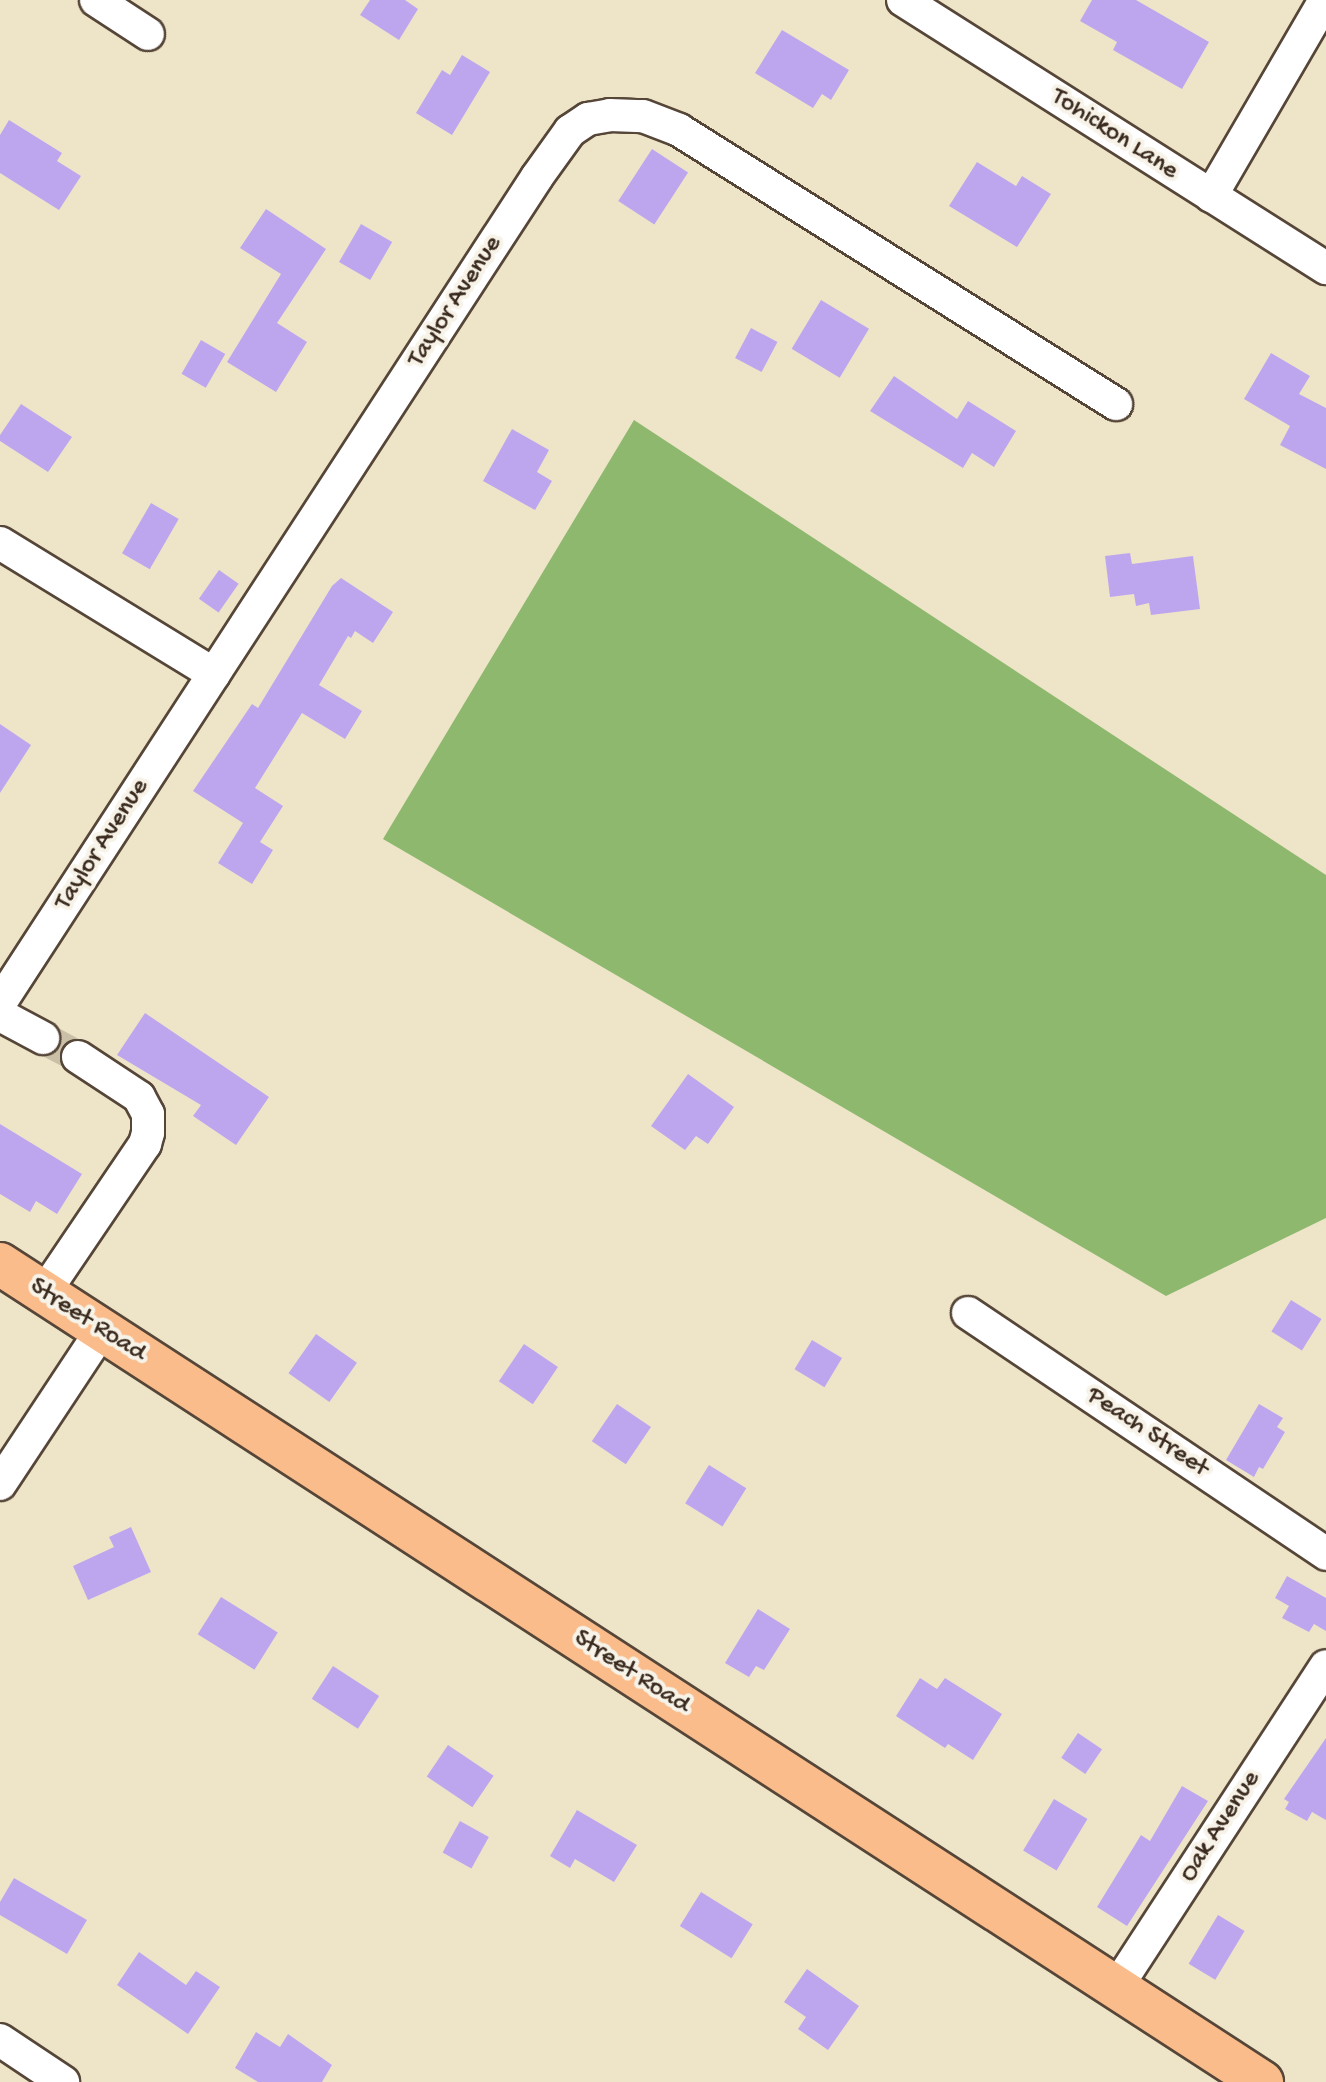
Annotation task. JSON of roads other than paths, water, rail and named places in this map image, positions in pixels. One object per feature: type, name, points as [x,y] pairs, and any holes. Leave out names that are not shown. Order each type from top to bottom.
[{"type":"main road","name":"Street Road","points":[[0,1264],[1262,2082]]},
{"type":"street","points":[[96,0],[148,34]]},
{"type":"street","name":"Tohickon Lane","points":[[903,0],[1326,268]]},
{"type":"street","points":[[1211,196],[1325,0]]},
{"type":"street","name":"Taylor Avenue","points":[[0,1003],[537,177],[570,131],[588,119],[610,115],[643,116],[679,130],[1116,404]]},
{"type":"street","points":[[0,543],[214,674]]},
{"type":"street","points":[[0,1015],[43,1038]]},
{"type":"street","points":[[44,1293],[145,1144],[148,1133],[148,1114],[139,1097],[78,1057]]},
{"type":"street","name":"Peach Street","points":[[968,1313],[1326,1554]]},
{"type":"street","points":[[0,1484],[102,1330]]},
{"type":"street","name":"Oak Avenue","points":[[1116,1988],[1326,1666]]},
{"type":"street","points":[[0,2040],[63,2082]]},
{"type":"tunnel","points":[[43,1038],[78,1057]]}]
